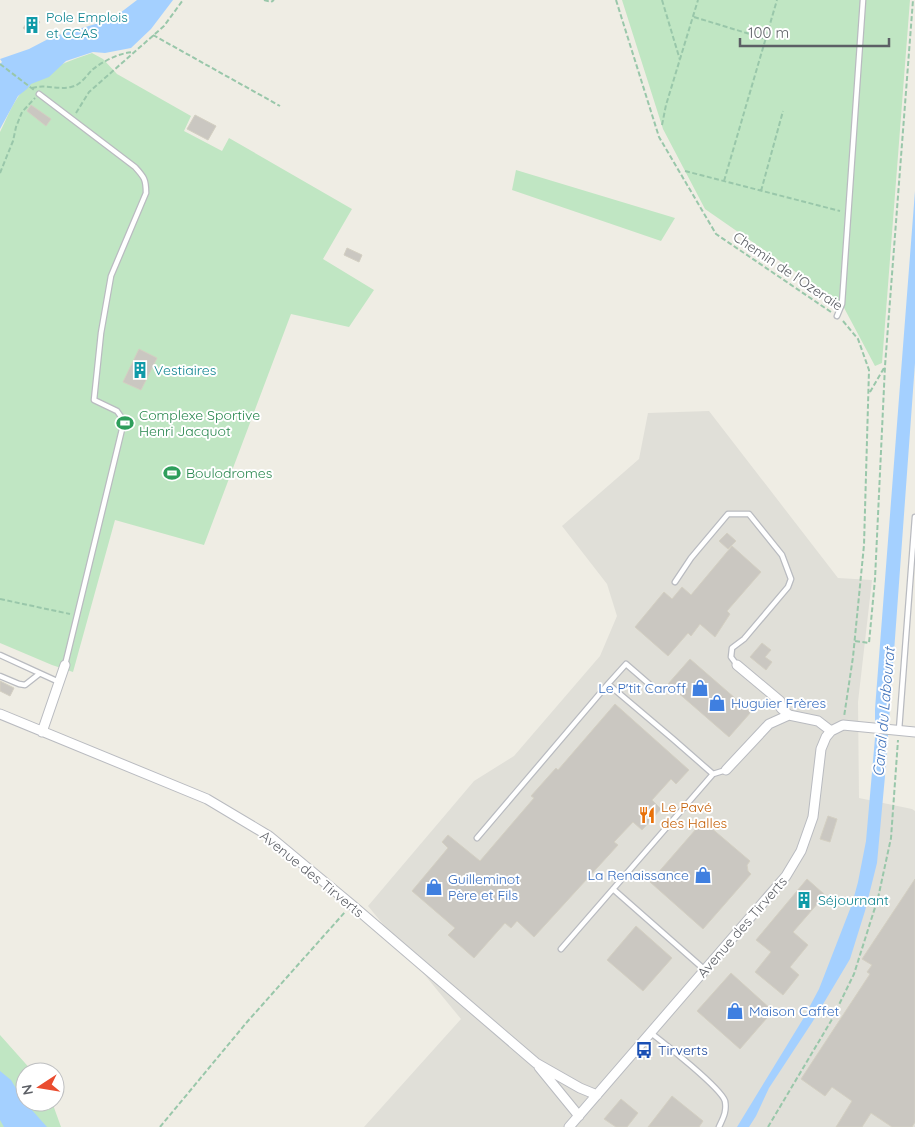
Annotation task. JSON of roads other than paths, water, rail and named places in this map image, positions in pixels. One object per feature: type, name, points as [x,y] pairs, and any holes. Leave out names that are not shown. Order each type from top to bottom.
[{"type":"street","points":[[42,732],[65,665]]},
{"type":"street","points":[[737,665],[780,701],[781,708],[789,716]]},
{"type":"street","name":"Avenue des Tirverts","points":[[0,714],[207,799],[268,836],[352,905],[536,1063],[579,1116]]},
{"type":"street","points":[[726,770],[768,724],[789,716],[818,722],[831,731],[843,724],[915,732]]},
{"type":"street","name":"Avenue des Tirverts","points":[[569,1127],[786,876],[802,851],[812,817],[822,749],[826,737],[831,731]]},
{"type":"street","name":"Avenue des Tirverts","points":[[536,1063],[580,1088],[597,1094]]},
{"type":"lane","points":[[837,316],[842,304],[863,0]]},
{"type":"lane","points":[[39,94],[135,167],[144,176],[146,184],[146,193],[111,276],[100,333],[94,400],[117,411],[124,421],[65,665]]},
{"type":"lane","points":[[676,582],[691,558],[728,514],[749,514],[782,555],[791,579],[788,587],[744,639],[732,648],[731,657],[737,665]]},
{"type":"lane","points":[[895,729],[915,517]]},
{"type":"lane","points":[[0,655],[59,682]]},
{"type":"lane","points":[[477,838],[626,664],[656,690]]},
{"type":"lane","points":[[0,676],[25,685],[40,674]]},
{"type":"lane","points":[[608,684],[713,774]]},
{"type":"lane","points":[[561,949],[713,774],[726,770]]},
{"type":"lane","points":[[613,889],[705,970]]},
{"type":"lane","points":[[651,1032],[713,1086],[724,1100],[726,1113],[719,1127]]},
{"type":"water","points":[[137,0],[173,0],[151,29],[131,48],[105,53],[93,52],[66,61],[49,77],[31,84],[18,96],[0,129],[0,64],[2,62],[0,59],[29,49],[52,37],[102,22],[120,13]]},
{"type":"water","name":"Canal du Labourat","points":[[915,191],[915,363],[877,863],[850,959],[813,1021],[769,1088],[749,1127],[737,1127],[803,1019],[819,989],[852,904],[866,841]]},
{"type":"water","points":[[0,1071],[11,1080],[15,1087],[15,1112],[34,1112],[47,1127],[4,1127],[0,1120]]},
{"type":"place","name":"Pole Emplois et CCAS","points":[[32,25]]},
{"type":"place","name":"Vestiaires","points":[[140,370]]},
{"type":"place","name":"Complexe Sportive Henri Jacquot","points":[[125,423]]},
{"type":"place","name":"Boulodromes","points":[[172,473]]},
{"type":"place","name":"Le P'tit Caroff","points":[[700,688]]},
{"type":"place","name":"Huguier Frères","points":[[717,703]]},
{"type":"place","name":"Le Pavé des Halles","points":[[647,815]]},
{"type":"place","name":"La Renaissance","points":[[703,875]]},
{"type":"place","name":"Guilleminot Père et Fils","points":[[434,887]]},
{"type":"place","name":"Séjournant","points":[[804,900]]},
{"type":"place","name":"Maison Caffet","points":[[735,1011]]},
{"type":"place","name":"Tirverts","points":[[644,1050]]}]
